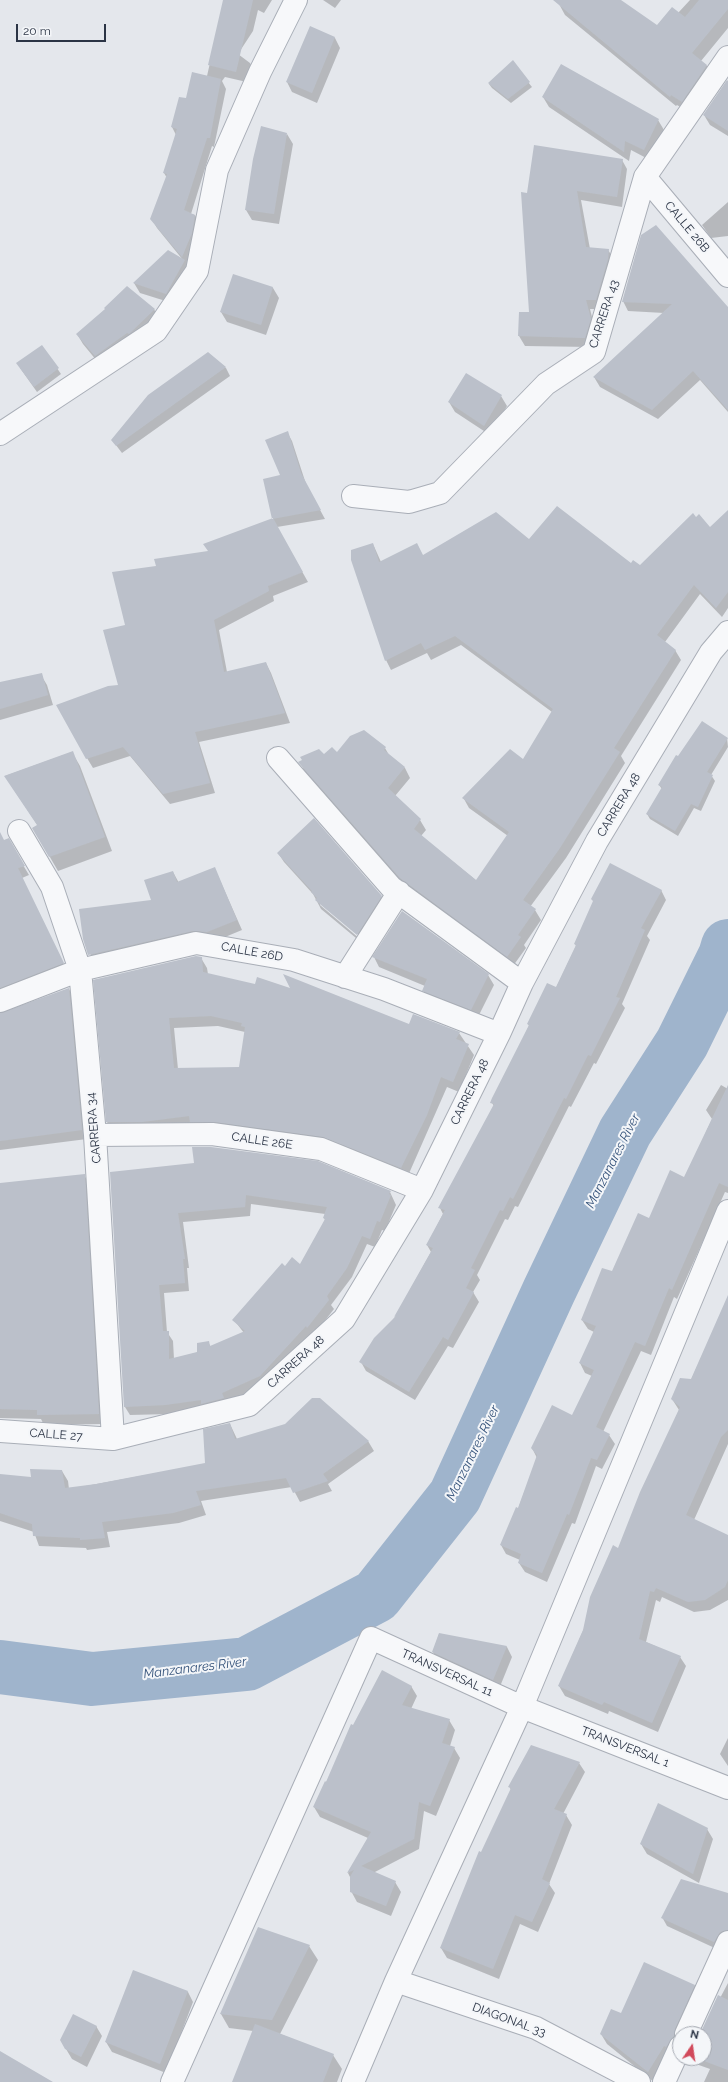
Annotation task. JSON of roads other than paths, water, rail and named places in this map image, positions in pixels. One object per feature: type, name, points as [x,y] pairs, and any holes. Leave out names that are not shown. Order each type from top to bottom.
[{"type":"street","points":[[0,434],[156,331],[197,271],[217,170],[260,72],[296,0]]},
{"type":"street","name":"CARRERA 43","points":[[352,496],[409,502],[440,493],[546,384],[594,352],[645,177],[728,57]]},
{"type":"street","name":"CALLE 26B","points":[[645,177],[728,276]]},
{"type":"street","name":"CARRERA 48","points":[[113,1439],[249,1405],[344,1319],[422,1190],[499,1034],[522,983],[597,841],[711,652],[728,632]]},
{"type":"street","points":[[278,758],[392,887],[522,983]]},
{"type":"street","name":"CARRERA 34","points":[[19,831],[52,887],[80,970],[95,1135],[113,1439]]},
{"type":"street","points":[[345,977],[399,892]]},
{"type":"street","name":"CALLE 26D","points":[[0,1001],[80,970],[196,943],[294,960],[384,989],[499,1034]]},
{"type":"street","name":"CALLE 26E","points":[[95,1135],[212,1134],[321,1149],[422,1190]]},
{"type":"street","points":[[353,2082],[396,1981],[522,1707],[728,1212]]},
{"type":"street","name":"CALLE 27","points":[[0,1431],[113,1439]]},
{"type":"street","name":"TRANSVERSAL 11","points":[[172,2082],[371,1638],[522,1707]]},
{"type":"street","name":"TRANSVERSAL 1","points":[[522,1707],[728,1788]]},
{"type":"street","points":[[690,2026],[728,1942]]},
{"type":"street","name":"DIAGONAL 33","points":[[396,1981],[536,2028],[639,2082]]},
{"type":"street","points":[[664,2082],[672,2064]]},
{"type":"waterway","name":"Manzanares River","points":[[0,1667],[92,1679],[247,1664],[376,1596],[455,1496],[549,1291],[625,1132],[682,1043],[725,956],[728,946]]}]
